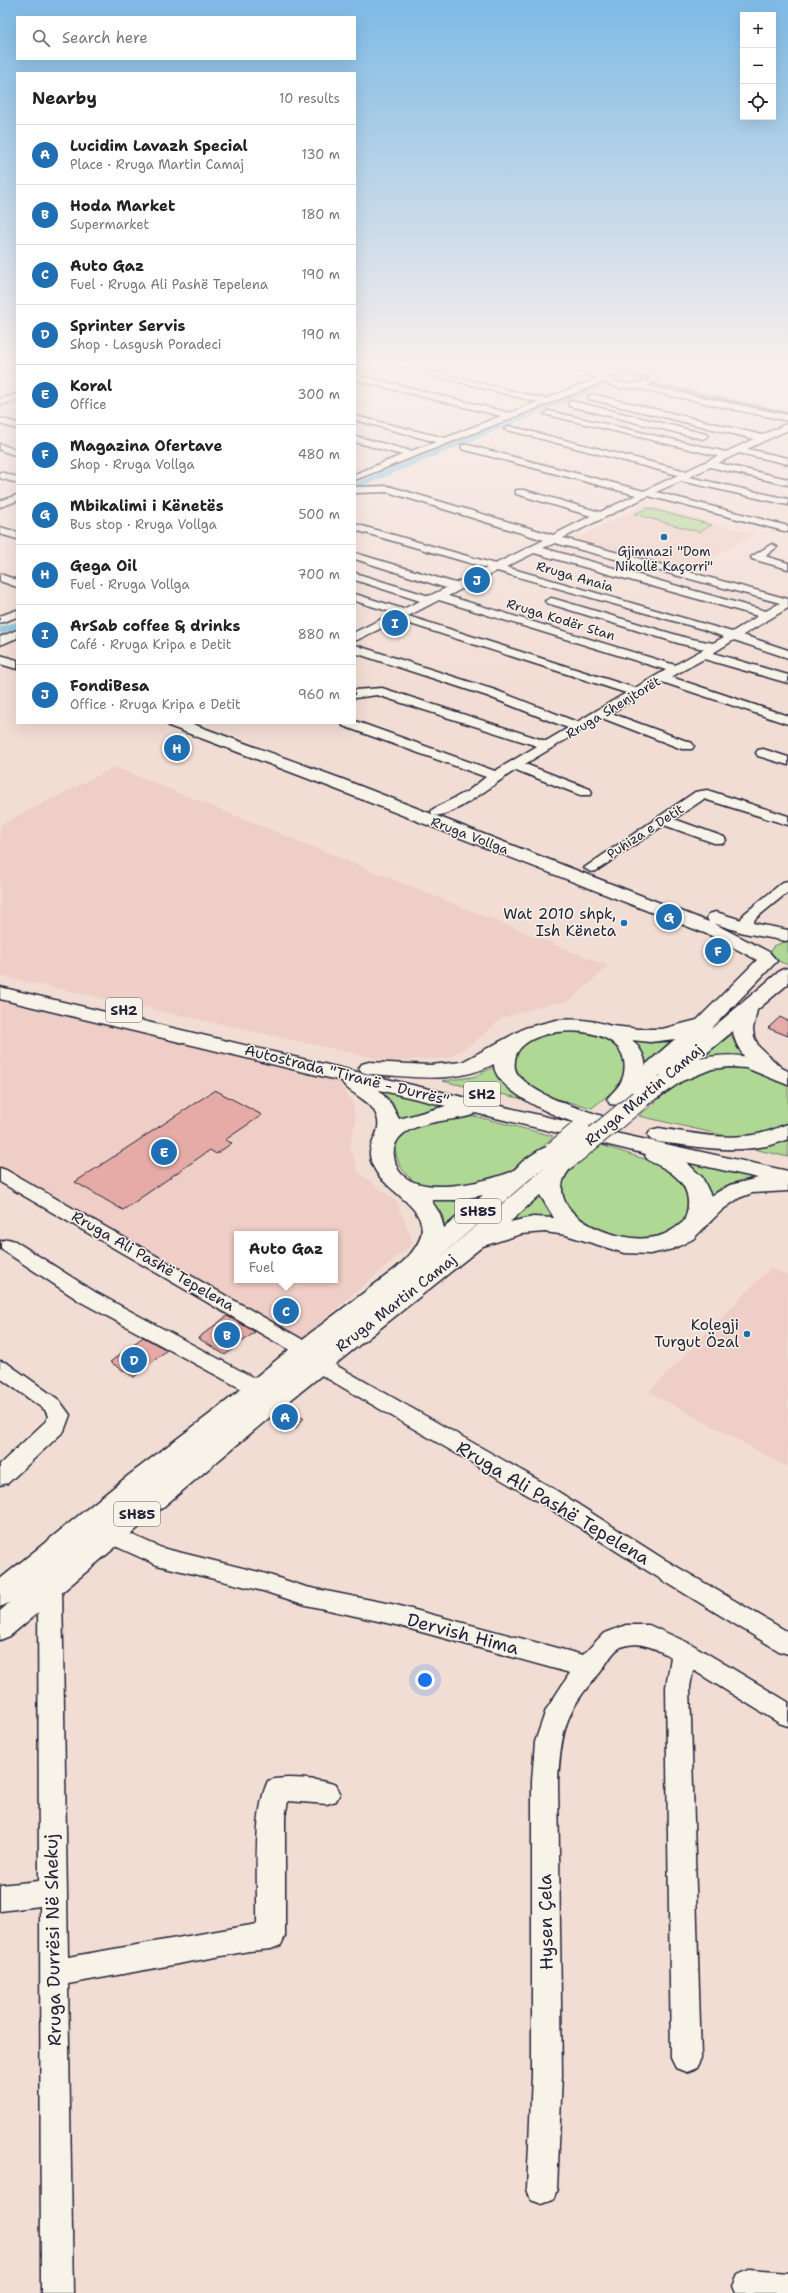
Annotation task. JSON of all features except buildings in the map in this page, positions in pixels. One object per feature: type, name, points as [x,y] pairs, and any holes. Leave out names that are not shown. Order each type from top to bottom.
[{"type":"main road","points":[[0,651],[16,657]]},
{"type":"main road","points":[[0,659],[16,665]]},
{"type":"main road","name":"Rruga Vollga","points":[[181,724],[350,788],[719,932],[788,970]]},
{"type":"main road","name":"Rruga Vollga","points":[[201,724],[591,868],[744,927],[787,935]]},
{"type":"main road","name":"SH85","points":[[764,958],[760,950],[763,943],[772,938],[787,935]]},
{"type":"main road","name":"Rruga Martin Camaj","points":[[0,1595],[258,1389],[311,1357],[465,1249],[628,1098],[719,1011],[764,958]]},
{"type":"main road","name":"Rruga Martin Camaj","points":[[628,1098],[657,1086],[788,974]]},
{"type":"main road","name":"Autostrada \"Tiranë - Durrës\"","points":[[0,982],[240,1036],[369,1068],[788,1178]]},
{"type":"main road","name":"Autostrada \"Tiranë - Durrës\"","points":[[0,992],[510,1114],[600,1129],[659,1135],[788,1164]]},
{"type":"main road","points":[[748,1008],[742,1028],[744,1043],[752,1053],[781,1075]]},
{"type":"main road","points":[[369,1068],[455,1070],[474,1065],[518,1039],[537,1030],[559,1026],[581,1027],[642,1036],[665,1036],[689,1029],[719,1011]]},
{"type":"main road","points":[[604,1031],[623,1042],[634,1058],[635,1074],[628,1098]]},
{"type":"main road","points":[[518,1039],[507,1049],[505,1056],[505,1071],[520,1089],[668,1161],[691,1178],[699,1190],[702,1202],[692,1229]]},
{"type":"main road","points":[[657,1086],[688,1068],[716,1060],[745,1062],[781,1075]]},
{"type":"main road","points":[[333,1072],[366,1090],[379,1100],[387,1112],[389,1120],[388,1138],[383,1150],[383,1161],[390,1174],[428,1210],[432,1220],[433,1230],[425,1251],[403,1275]]},
{"type":"main road","points":[[388,1138],[409,1121],[434,1113],[462,1111],[510,1114]]},
{"type":"main road","points":[[659,1135],[720,1142],[746,1143],[773,1138],[788,1131]]},
{"type":"main road","points":[[562,1158],[552,1181],[555,1201],[560,1210],[582,1232]]},
{"type":"main road","name":"Rruga Martin Camaj","points":[[0,1628],[112,1535],[403,1275],[530,1167],[562,1158]]},
{"type":"main road","points":[[406,1188],[443,1194],[472,1192],[497,1184],[530,1167]]},
{"type":"main road","points":[[465,1249],[499,1232],[526,1225],[546,1224],[582,1232],[611,1243],[644,1246],[674,1240],[692,1229],[719,1200],[734,1191],[762,1185],[788,1185]]},
{"type":"street","points":[[0,474],[16,480]]},
{"type":"street","points":[[571,474],[788,529]]},
{"type":"street","points":[[677,474],[788,502]]},
{"type":"street","points":[[356,636],[646,493],[688,474]]},
{"type":"street","points":[[754,474],[788,482]]},
{"type":"street","points":[[356,491],[388,489],[553,539],[787,604]]},
{"type":"street","points":[[520,492],[601,516]]},
{"type":"street","points":[[1,503],[16,498]]},
{"type":"street","points":[[1,503],[16,508]]},
{"type":"street","name":"Rruga Anaia","points":[[356,527],[706,627],[788,654]]},
{"type":"street","points":[[0,530],[16,536]]},
{"type":"street","points":[[772,546],[756,557],[788,566]]},
{"type":"street","points":[[533,549],[767,615]]},
{"type":"street","points":[[356,556],[454,588]]},
{"type":"street","name":"Rruga Kodër Stan","points":[[356,576],[676,669]]},
{"type":"street","points":[[0,577],[16,584]]},
{"type":"street","points":[[356,597],[401,614],[638,693]]},
{"type":"street","name":"Rruga Kodër Stan","points":[[551,601],[686,641],[709,651],[788,679]]},
{"type":"street","name":"Rruga Shenjtorët","points":[[438,812],[473,794],[496,776],[638,693],[676,669],[734,637],[767,615],[787,604]]},
{"type":"street","points":[[0,620],[16,614]]},
{"type":"street","points":[[362,622],[376,626]]},
{"type":"street","points":[[0,641],[16,634]]},
{"type":"street","points":[[356,637],[485,678]]},
{"type":"street","points":[[356,649],[491,693],[563,723],[580,727]]},
{"type":"street","points":[[662,678],[788,720]]},
{"type":"street","points":[[356,694],[378,691],[548,746]]},
{"type":"street","points":[[602,714],[687,746]]},
{"type":"street","points":[[351,724],[496,776]]},
{"type":"street","points":[[763,753],[788,761]]},
{"type":"street","points":[[515,765],[585,792]]},
{"type":"street","name":"Puhiza e Detit","points":[[591,868],[700,795],[712,795],[788,821]]},
{"type":"street","points":[[663,820],[719,840]]},
{"type":"street","points":[[744,927],[749,917],[788,885]]},
{"type":"street","name":"Rruga Ali Pashë Tepelena","points":[[0,1174],[546,1495],[654,1564],[788,1644]]},
{"type":"street","points":[[8,1245],[88,1297],[258,1389]]},
{"type":"street","points":[[0,1368],[52,1405],[59,1415],[56,1424],[0,1477]]},
{"type":"street","name":"Dervish Hima","points":[[112,1535],[157,1556],[263,1582],[320,1599],[396,1615],[504,1644],[560,1661],[590,1667]]},
{"type":"street","name":"Rruga Durrësi Në Shekuj","points":[[50,1586],[57,2293]]},
{"type":"street","points":[[590,1667],[599,1652],[611,1642],[626,1634],[650,1634],[684,1652],[788,1715]]},
{"type":"street","points":[[684,1652],[678,1687],[686,2058]]},
{"type":"street","name":"Hysen Çela","points":[[542,2188],[547,2075],[545,1781],[548,1742],[558,1710],[590,1667]]},
{"type":"street","points":[[55,1973],[249,1938],[271,1936],[272,1817],[277,1789],[327,1793]]},
{"type":"street","points":[[0,1898],[52,1892]]},
{"type":"street","points":[[749,2286],[788,2289]]},
{"type":"shaded area","name":"Gjimnazi \"Dom Nikollë Kaçorri\"","points":[[645,505],[755,534],[685,571],[573,540]]},
{"type":"shaded area","points":[[115,767],[608,966],[570,1001],[544,1005],[502,1018],[473,1043],[448,1058],[389,1061],[0,976],[0,825]]},
{"type":"shaded area","points":[[0,1000],[336,1079],[352,1101],[356,1121],[350,1146],[359,1173],[397,1202],[413,1243],[300,1340],[0,1167]]},
{"type":"shaded area","name":"Kolegji Turgut Özal","points":[[770,1268],[788,1276],[788,1467],[649,1392]]},
{"type":"green space","points":[[648,508],[712,525],[699,532],[634,514]]},
{"type":"green space","points":[[788,941],[788,965],[778,961],[771,952],[773,946]]},
{"type":"green space","points":[[565,1030],[595,1035],[609,1040],[622,1051],[627,1061],[629,1069],[618,1087],[592,1108],[549,1097],[517,1080],[510,1054],[526,1038]]},
{"type":"green space","points":[[731,1035],[737,1048],[747,1057],[700,1059]]},
{"type":"green space","points":[[631,1039],[649,1043],[670,1042],[646,1066],[644,1056]]},
{"type":"green space","points":[[498,1065],[505,1084],[523,1099],[442,1081],[473,1077]]},
{"type":"green space","points":[[739,1065],[781,1079],[788,1085],[788,1126],[763,1136],[731,1137],[639,1116],[683,1078],[697,1069]]},
{"type":"green space","points":[[374,1086],[454,1105],[432,1108],[398,1121],[398,1115],[391,1100]]},
{"type":"green space","points":[[470,1115],[553,1136],[515,1176],[502,1184],[427,1187],[414,1181],[406,1174],[400,1165],[396,1147],[399,1138],[405,1130],[428,1120]]},
{"type":"green space","points":[[788,1138],[788,1157],[745,1147]]},
{"type":"green space","points":[[601,1145],[666,1166],[692,1193],[687,1217],[674,1229],[655,1236],[633,1237],[610,1234],[589,1227],[572,1215],[562,1200],[562,1183],[573,1167]]},
{"type":"green space","points":[[675,1156],[764,1177],[735,1182],[721,1188],[711,1197]]},
{"type":"green space","points":[[547,1188],[561,1220],[505,1224]]},
{"type":"green space","points":[[433,1198],[460,1202],[482,1199],[445,1230],[443,1217],[431,1200]]},
{"type":"waterway","points":[[356,486],[384,474]]},
{"type":"waterway","points":[[0,631],[16,625]]},
{"type":"place","name":"Gjimnazi \"Dom Nikollë Kaçorri\"","points":[[664,537]]},
{"type":"place","name":"FondiBesa","points":[[477,580]]},
{"type":"place","name":"ArSab coffee & drinks","points":[[395,623]]},
{"type":"place","name":"Gega Oil","points":[[177,748]]},
{"type":"place","name":"Mbikalimi i Kënetës","points":[[669,917]]},
{"type":"place","name":"Wat 2010 shpk, Ish Këneta","points":[[624,923]]},
{"type":"place","name":"Magazina Ofertave","points":[[718,951]]},
{"type":"place","name":"Koral","points":[[164,1152]]},
{"type":"place","name":"Auto Gaz","points":[[286,1311]]},
{"type":"place","name":"Kolegji Turgut Özal","points":[[747,1334]]},
{"type":"place","name":"Hoda Market","points":[[227,1335]]},
{"type":"place","name":"Sprinter Servis","points":[[134,1360]]},
{"type":"place","name":"Lucidim Lavazh Special","points":[[285,1417]]}]
